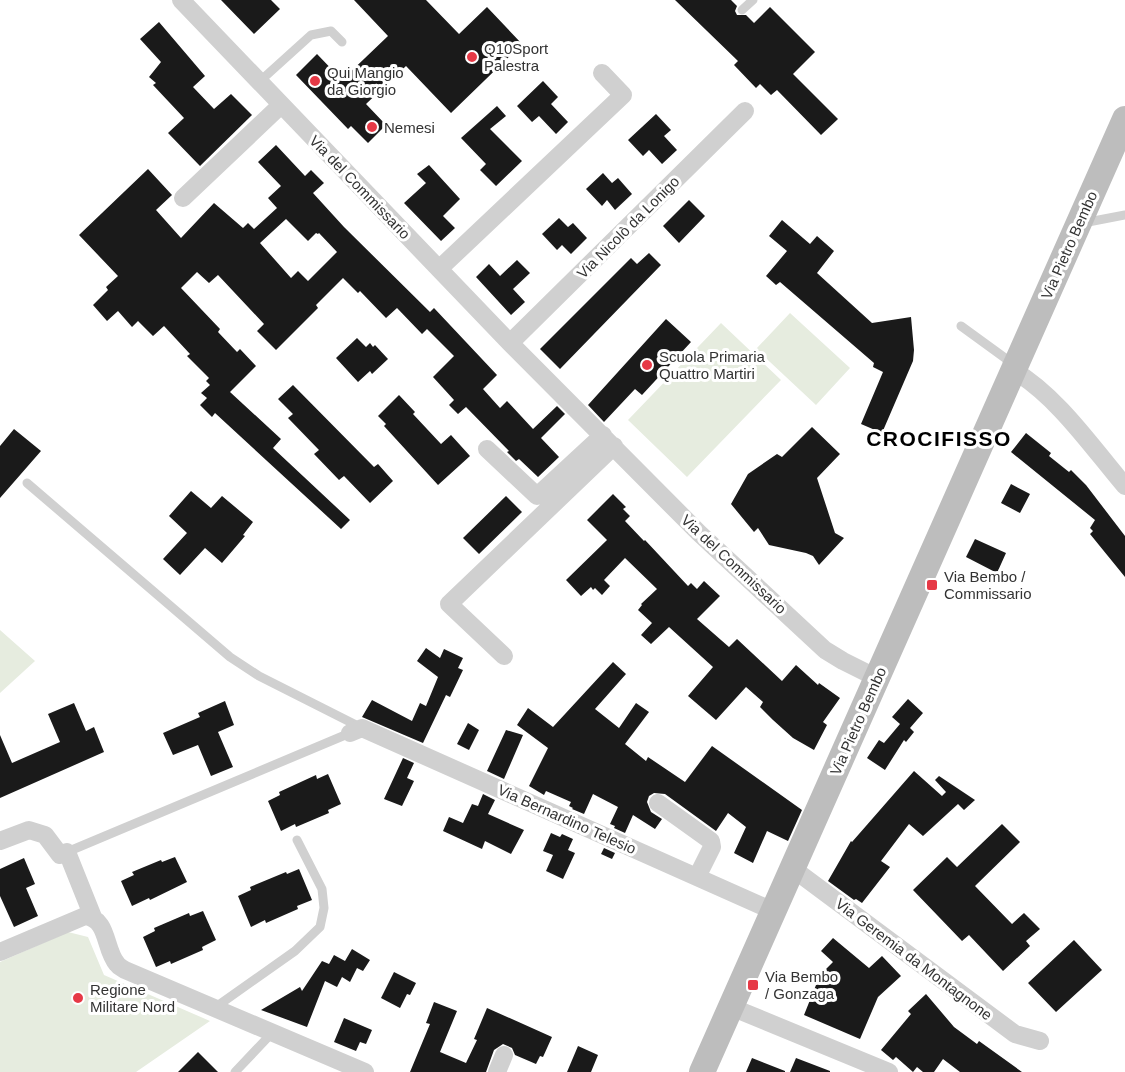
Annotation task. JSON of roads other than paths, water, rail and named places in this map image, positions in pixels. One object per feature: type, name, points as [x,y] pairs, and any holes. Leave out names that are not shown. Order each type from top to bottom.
[{"type":"main road","name":"Via Pietro Bembo","points":[[702,1072],[1125,119]]},
{"type":"street","name":"Via del Commissario","points":[[182,0],[510,343],[699,532],[825,650],[843,662],[878,678]]},
{"type":"street","points":[[439,269],[623,95],[602,73]]},
{"type":"street","points":[[183,198],[280,105]]},
{"type":"street","name":"Via Nicolò da Lonigo","points":[[510,343],[745,111]]},
{"type":"street","points":[[1013,370],[1030,381],[1061,411],[1125,486]]},
{"type":"street","points":[[487,449],[537,496],[608,440]]},
{"type":"street","points":[[504,656],[449,604],[608,440]]},
{"type":"street","name":"Via Bernardino Telesio","points":[[356,730],[773,911]]},
{"type":"street","points":[[657,803],[711,841],[712,846],[697,877]]},
{"type":"street","points":[[0,841],[29,830],[45,835],[60,855],[68,852],[93,917],[101,925],[116,963],[125,970],[272,1033],[335,1067],[365,1072]]},
{"type":"street","name":"Via Geremia da Montagnone","points":[[792,868],[1015,1034],[1040,1041]]},
{"type":"street","points":[[0,952],[85,916],[93,917]]},
{"type":"street","points":[[731,1007],[889,1072]]},
{"type":"street","points":[[497,1072],[504,1055]]},
{"type":"lane","points":[[742,10],[753,0]]},
{"type":"lane","points":[[259,82],[311,35],[331,31],[342,42]]},
{"type":"lane","points":[[1078,224],[1125,215]]},
{"type":"lane","points":[[961,326],[1005,358],[1013,370]]},
{"type":"lane","points":[[27,483],[230,657],[259,676],[356,730]]},
{"type":"lane","points":[[68,852],[356,730]]},
{"type":"lane","points":[[213,1009],[295,951],[320,927],[324,908],[322,889],[297,840]]},
{"type":"lane","points":[[235,1072],[272,1033]]},
{"type":"place","name":"Q10Sport Palestra","points":[[472,57]]},
{"type":"place","name":"Qui Mangio da Giorgio","points":[[315,81]]},
{"type":"place","name":"Nemesi","points":[[372,127]]},
{"type":"place","name":"Scuola Primaria Quattro Martiri","points":[[647,365]]},
{"type":"place","name":"Via Bembo / Commissario","points":[[932,585]]},
{"type":"place","name":"Via Bembo / Gonzaga","points":[[753,985]]},
{"type":"place","name":"Regione Militare Nord","points":[[78,998]]},
{"type":"district","name":"CROCIFISSO","points":[[939,438]]}]
